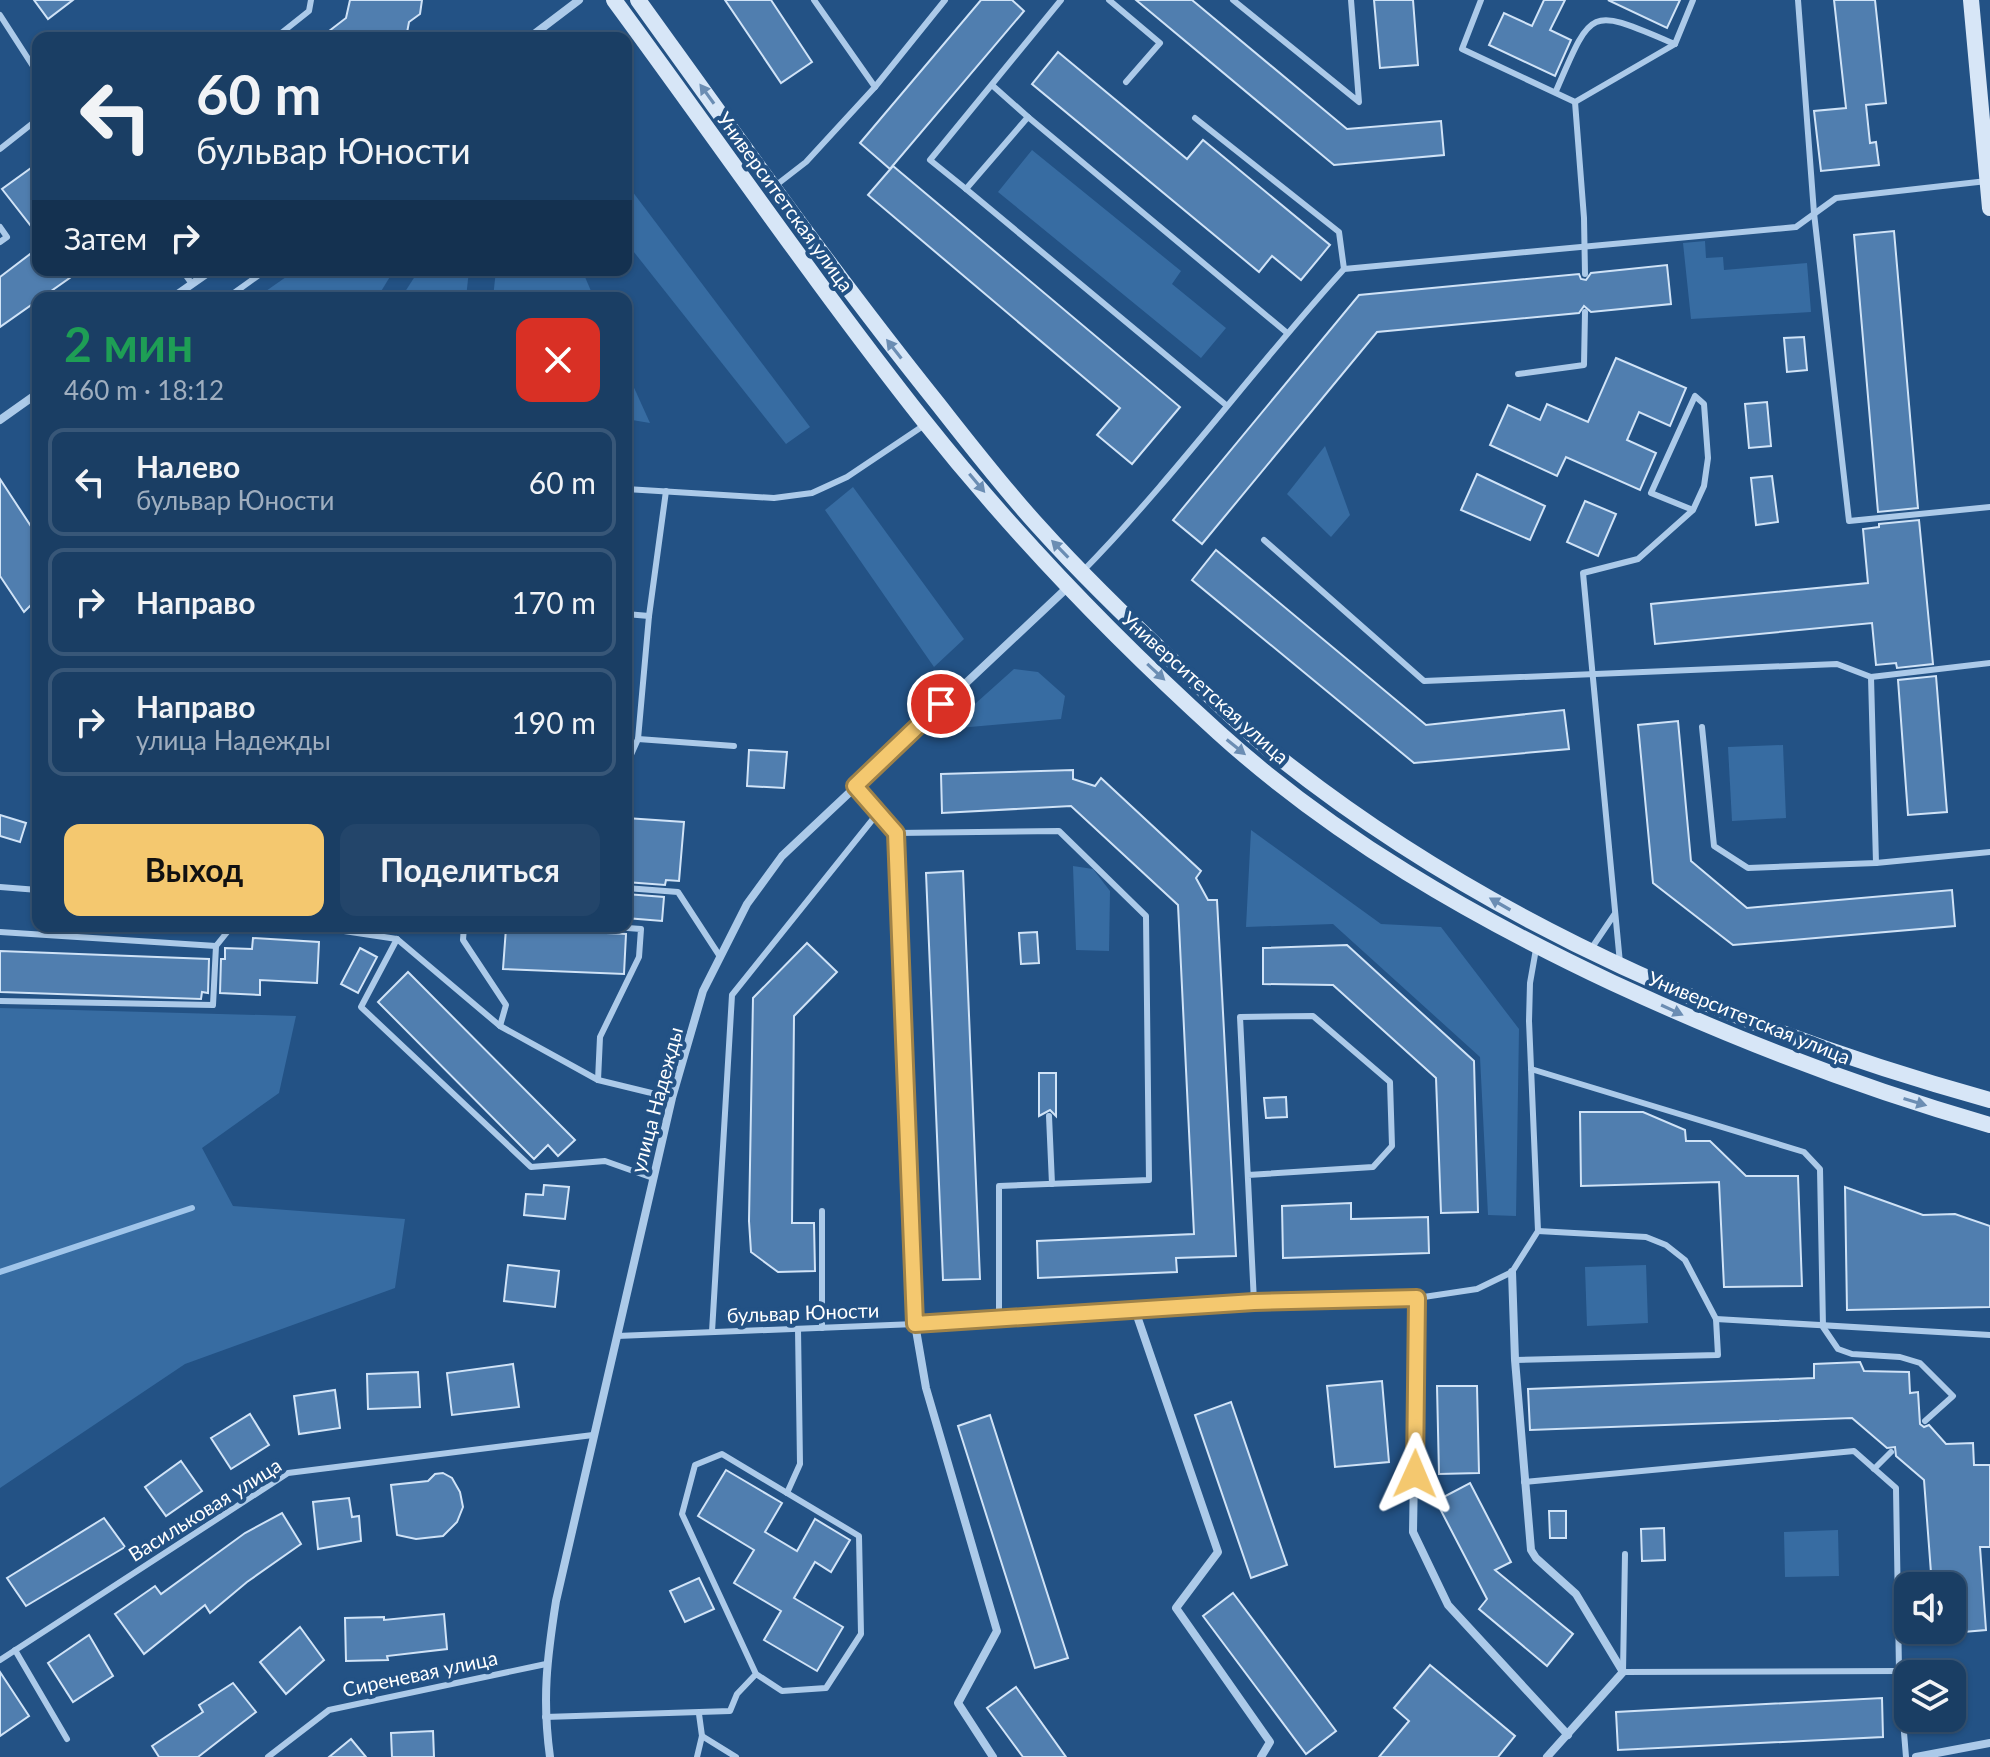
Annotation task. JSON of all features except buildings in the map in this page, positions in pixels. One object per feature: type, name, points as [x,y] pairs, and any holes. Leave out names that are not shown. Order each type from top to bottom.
[{"type":"main road","name":"Университетская улица","points":[[614,0],[927,424],[1068,587],[1220,735],[1292,793],[1375,853],[1467,909],[1537,946],[1687,1018],[1781,1056],[1990,1125]]},
{"type":"main road","name":"Университетская улица","points":[[638,0],[866,314],[1038,526],[1138,629],[1278,757],[1339,803],[1424,859],[1590,950],[1673,989],[1788,1034],[1909,1077],[1990,1100]]},
{"type":"main road","points":[[1971,0],[1990,208]]},
{"type":"main road","points":[[758,199],[774,187]]},
{"type":"main road","points":[[1068,587],[1082,572]]},
{"type":"main road","points":[[1537,946],[1545,928]]},
{"type":"main road","points":[[1581,968],[1590,950]]},
{"type":"main road","points":[[1612,982],[1620,964]]},
{"type":"street","points":[[537,32],[579,0]]},
{"type":"street","points":[[181,292],[203,276]]},
{"type":"street","points":[[0,420],[32,397]]},
{"type":"street","name":"улица Надежды","points":[[550,1757],[545,1717],[546,1664],[556,1601],[672,1098],[703,991],[747,904],[782,856],[1068,587]]},
{"type":"street","points":[[1512,1272],[1515,1360],[1531,1550],[1576,1594],[1623,1672],[1547,1757]]},
{"type":"street","points":[[1417,1298],[1413,1532],[1448,1605],[1568,1735]]},
{"type":"street","points":[[1135,1310],[1218,1552],[1176,1608],[1270,1742],[1261,1757]]},
{"type":"street","points":[[915,1324],[926,1388],[997,1631],[958,1703],[993,1757]]},
{"type":"street","points":[[1916,1757],[1990,1743]]},
{"type":"lane","points":[[283,32],[309,11],[311,0]]},
{"type":"lane","points":[[814,0],[875,87]]},
{"type":"lane","points":[[774,187],[806,162],[875,87],[945,0]]},
{"type":"lane","points":[[1061,0],[930,160],[1226,405]]},
{"type":"lane","points":[[1109,0],[1160,43],[1126,82]]},
{"type":"lane","points":[[1233,0],[1359,102],[1351,0]]},
{"type":"lane","points":[[1481,0],[1462,49],[1575,102]]},
{"type":"lane","points":[[1575,102],[1675,44],[1693,0]]},
{"type":"lane","points":[[1798,0],[1814,213],[1849,521],[1990,507]]},
{"type":"lane","points":[[0,15],[32,65]]},
{"type":"lane","points":[[1556,91],[1583,32],[1594,21],[1619,21],[1675,44]]},
{"type":"lane","points":[[993,86],[1286,332]]},
{"type":"lane","points":[[1575,102],[1585,274]]},
{"type":"lane","points":[[966,189],[1028,117]]},
{"type":"lane","points":[[1195,118],[1339,232],[1344,269]]},
{"type":"lane","points":[[0,149],[32,124]]},
{"type":"lane","points":[[1082,572],[1139,510],[1286,332],[1344,269],[1796,227],[1836,198],[1989,181]]},
{"type":"lane","points":[[0,227],[7,237],[0,242]]},
{"type":"lane","points":[[186,276],[192,284]]},
{"type":"lane","points":[[235,292],[258,276]]},
{"type":"lane","points":[[1518,374],[1584,365],[1585,312]]},
{"type":"lane","points":[[1620,964],[1583,573],[1638,559],[1693,510],[1704,486],[1708,458],[1704,404],[1695,396],[1651,493],[1693,510]]},
{"type":"lane","points":[[632,489],[774,498],[812,493],[847,477],[927,424]]},
{"type":"lane","points":[[632,752],[638,739],[649,616],[666,491]]},
{"type":"lane","points":[[1264,540],[1424,681],[1837,664],[1871,677],[1990,663]]},
{"type":"lane","points":[[632,615],[649,616]]},
{"type":"lane","points":[[1871,677],[1876,863]]},
{"type":"lane","points":[[1702,727],[1714,846],[1748,868],[1876,863],[1990,852]]},
{"type":"lane","points":[[638,739],[734,746]]},
{"type":"lane","points":[[855,786],[896,833],[915,1324]]},
{"type":"lane","points":[[712,1332],[732,995],[877,814]]},
{"type":"lane","points":[[896,833],[1059,831],[1146,916],[1149,1180],[999,1186],[999,1319]]},
{"type":"lane","points":[[0,887],[32,890]]},
{"type":"lane","points":[[632,888],[678,892],[719,955]]},
{"type":"lane","points":[[1590,950],[1614,915]]},
{"type":"lane","points":[[598,1080],[600,1037],[639,957],[641,929],[632,928]]},
{"type":"lane","points":[[0,932],[216,946]]},
{"type":"lane","points":[[0,1001],[213,1005],[216,946],[227,932]]},
{"type":"lane","points":[[351,932],[397,939],[500,1026],[598,1080],[672,1098]]},
{"type":"lane","points":[[464,932],[463,940],[506,1005],[500,1026]]},
{"type":"lane","points":[[397,939],[361,1007],[519,1157],[531,1167],[605,1161],[653,1178]]},
{"type":"lane","points":[[1512,1272],[1538,1231],[1530,983],[1537,946]]},
{"type":"lane","points":[[1248,1175],[1373,1167],[1392,1146],[1390,1082],[1313,1016],[1240,1017],[1254,1302]]},
{"type":"lane","points":[[1531,1069],[1804,1152],[1820,1169],[1823,1327],[1838,1349],[1852,1354],[1900,1357],[1920,1363],[1953,1396],[1925,1421]]},
{"type":"lane","points":[[1049,1116],[1052,1184]]},
{"type":"lane","points":[[822,1211],[822,1328]]},
{"type":"lane","points":[[1515,1360],[1718,1355],[1716,1319],[1685,1260],[1666,1245],[1646,1237],[1538,1231]]},
{"type":"lane","name":"бульвар Юности","points":[[617,1336],[915,1324],[1254,1302],[1417,1298],[1477,1289],[1512,1272]]},
{"type":"lane","points":[[1716,1319],[1990,1335]]},
{"type":"lane","points":[[787,1493],[800,1464],[798,1329]]},
{"type":"lane","name":"Васильковая улица","points":[[0,1660],[288,1473],[593,1435]]},
{"type":"lane","points":[[1524,1482],[1854,1451],[1896,1488],[1899,1660]]},
{"type":"lane","points":[[1874,1469],[1891,1452]]},
{"type":"lane","points":[[722,1454],[859,1536],[861,1634],[826,1688],[782,1691],[756,1674],[682,1514],[695,1465],[722,1454]]},
{"type":"lane","points":[[1625,1554],[1623,1672],[1894,1671]]},
{"type":"lane","points":[[15,1650],[67,1739]]},
{"type":"lane","name":"Сиреневая улица","points":[[268,1757],[329,1710],[546,1664]]},
{"type":"lane","points":[[545,1717],[730,1711],[737,1694],[756,1674]]},
{"type":"lane","points":[[697,1757],[702,1736],[699,1714]]},
{"type":"lane","points":[[1904,1732],[1906,1757]]},
{"type":"lane","points":[[702,1736],[736,1757]]},
{"type":"shaded area","points":[[1032,150],[1181,271],[1172,284],[1226,328],[1201,358],[998,192]]},
{"type":"shaded area","points":[[632,191],[810,427],[786,444],[632,250]]},
{"type":"shaded area","points":[[1705,241],[1706,258],[1723,257],[1724,270],[1807,263],[1811,312],[1691,319],[1683,243]]},
{"type":"shaded area","points":[[287,276],[390,276],[381,292],[265,292]]},
{"type":"shaded area","points":[[415,276],[468,276],[467,292],[405,292]]},
{"type":"shaded area","points":[[495,276],[585,276],[591,292],[494,292]]},
{"type":"shaded area","points":[[632,383],[650,423],[632,420]]},
{"type":"shaded area","points":[[1325,446],[1350,515],[1331,537],[1287,494]]},
{"type":"shaded area","points":[[853,487],[964,639],[934,667],[825,510]]},
{"type":"shaded area","points":[[1014,669],[1038,672],[1065,696],[1061,719],[947,729]]},
{"type":"shaded area","points":[[1783,745],[1786,818],[1732,821],[1728,747]]},
{"type":"shaded area","points":[[1251,830],[1381,924],[1441,927],[1519,1029],[1516,1216],[1488,1215],[1480,1057],[1333,924],[1246,927]]},
{"type":"shaded area","points":[[1073,866],[1093,869],[1110,891],[1109,951],[1076,950]]},
{"type":"shaded area","points":[[0,1008],[296,1016],[279,1093],[202,1148],[233,1206],[405,1219],[395,1288],[185,1364],[0,1488]]},
{"type":"shaded area","points":[[1646,1265],[1648,1323],[1587,1326],[1585,1267]]},
{"type":"shaded area","points":[[1838,1530],[1839,1576],[1785,1577],[1784,1532]]},
{"type":"waterway","points":[[0,1272],[192,1208]]},
{"type":"route","points":[[941,704],[855,786],[896,833],[915,1324],[1254,1302],[1417,1298],[1415,1474]]}]
